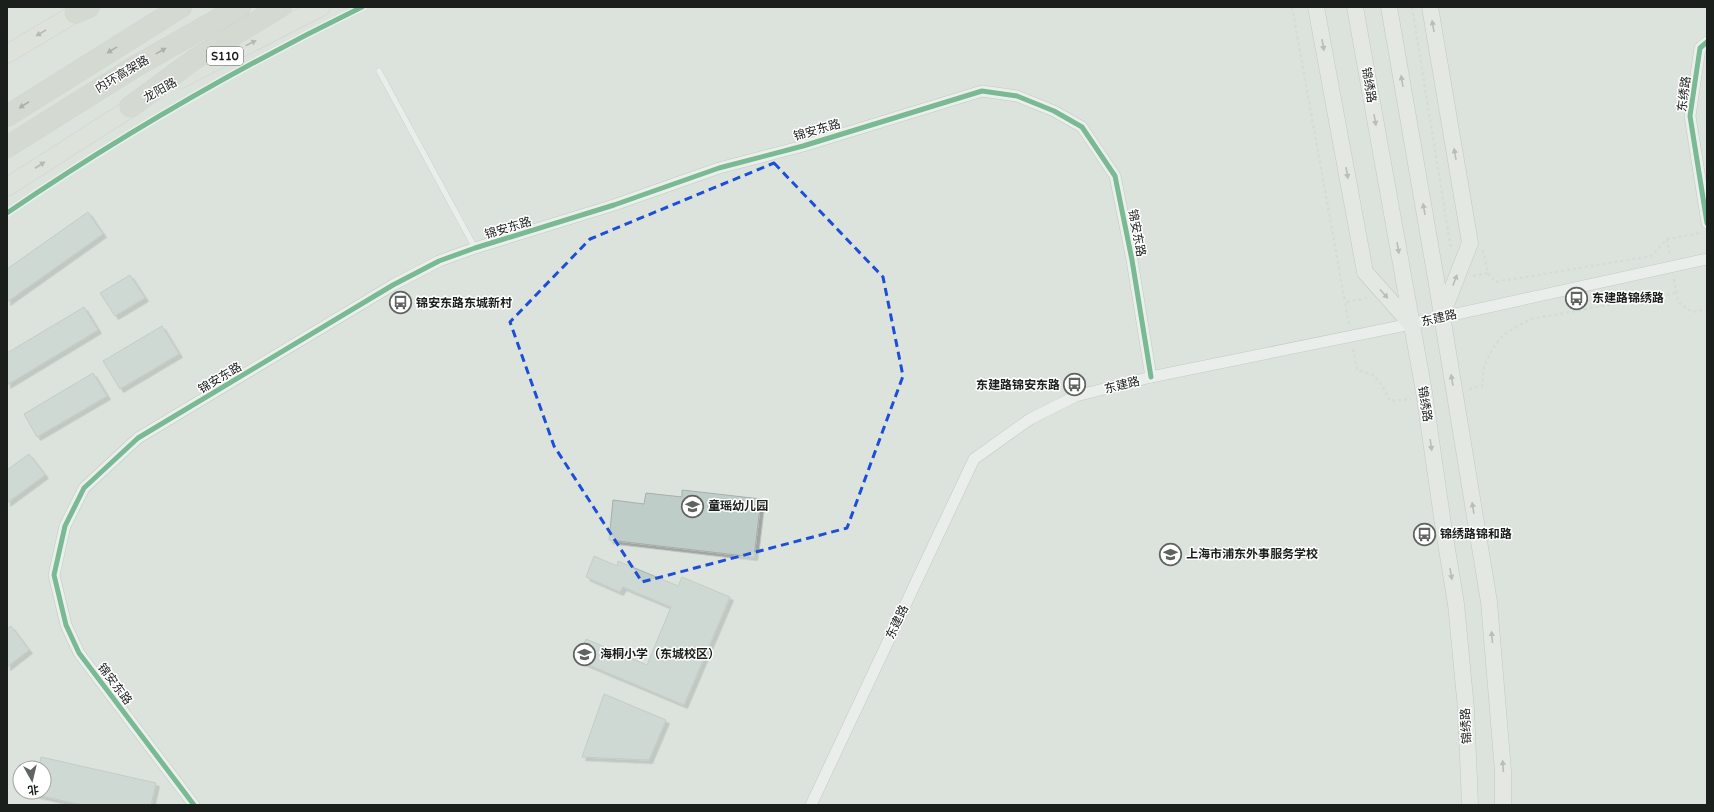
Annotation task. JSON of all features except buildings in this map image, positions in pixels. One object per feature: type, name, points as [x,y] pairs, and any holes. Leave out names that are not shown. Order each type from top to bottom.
[{"type":"highway","name":"内环高架路","points":[[7,116],[181,7]]},
{"type":"highway","name":"内环高架路","points":[[7,147],[136,66],[240,7]]},
{"type":"highway","points":[[130,107],[194,60],[281,7]]},
{"type":"main road","name":"龙阳路","points":[[7,187],[130,107],[200,68],[321,7]]},
{"type":"main road","points":[[1316,7],[1365,272],[1411,324]]},
{"type":"main road","name":"锦绣路","points":[[1356,7],[1424,397],[1456,604],[1466,709],[1470,805]]},
{"type":"main road","points":[[1430,7],[1470,243],[1441,317]]},
{"type":"main road","points":[[7,54],[83,9]]},
{"type":"main road","points":[[1390,14],[1489,602],[1503,771],[1503,805]]},
{"type":"street","name":"东绣路","points":[[1707,42],[1700,48],[1690,116],[1707,223]]},
{"type":"street","name":"锦安东路","points":[[194,805],[79,653],[66,624],[54,575],[65,526],[84,488],[138,438],[393,285],[439,261],[475,248],[614,205],[719,168],[803,146],[982,91],[1017,96],[1054,111],[1082,127],[1115,176],[1132,260],[1151,377]]},
{"type":"street","name":"东建路","points":[[810,805],[974,459],[1030,419],[1076,396],[1151,377],[1411,324],[1707,259]]},
{"type":"lane","points":[[379,71],[475,248]]},
{"type":"path","points":[[1292,7],[1357,370],[1374,374],[1390,401],[1424,397]]},
{"type":"path","points":[[1412,7],[1455,280],[1488,273],[1495,282],[1651,256],[1667,239],[1707,232]]},
{"type":"path","points":[[1667,239],[1678,302],[1692,312],[1707,309]]},
{"type":"path","points":[[1454,392],[1482,386],[1484,366],[1495,345],[1503,335],[1530,319],[1677,293]]},
{"type":"path","points":[[1345,302],[1385,294]]},
{"type":"highlighted area","points":[[774,163],[883,277],[903,376],[847,528],[642,582],[554,446],[510,322],[590,239]]},
{"type":"cycle path","points":[[7,213],[93,157],[225,78],[362,7]]},
{"type":"cycle path","points":[[1707,42],[1700,48],[1690,116],[1707,223]]},
{"type":"cycle path","points":[[194,805],[79,653],[66,625],[54,575],[65,526],[84,488],[138,438],[393,285],[439,261],[475,248],[614,205],[719,168],[803,146],[982,91],[1017,96],[1054,111],[1082,127],[1115,176],[1132,260],[1151,377]]},
{"type":"place","name":"东建路锦绣路","points":[[1577,298]]},
{"type":"place","name":"锦安东路东城新村","points":[[401,303]]},
{"type":"place","name":"东建路锦安东路","points":[[1075,385]]},
{"type":"place","name":"童瑶幼儿园","points":[[693,506]]},
{"type":"place","name":"锦绣路锦和路","points":[[1425,534]]},
{"type":"place","name":"上海市浦东外事服务学校","points":[[1171,554]]},
{"type":"place","name":"海桐小学（东城校区）","points":[[585,654]]}]
